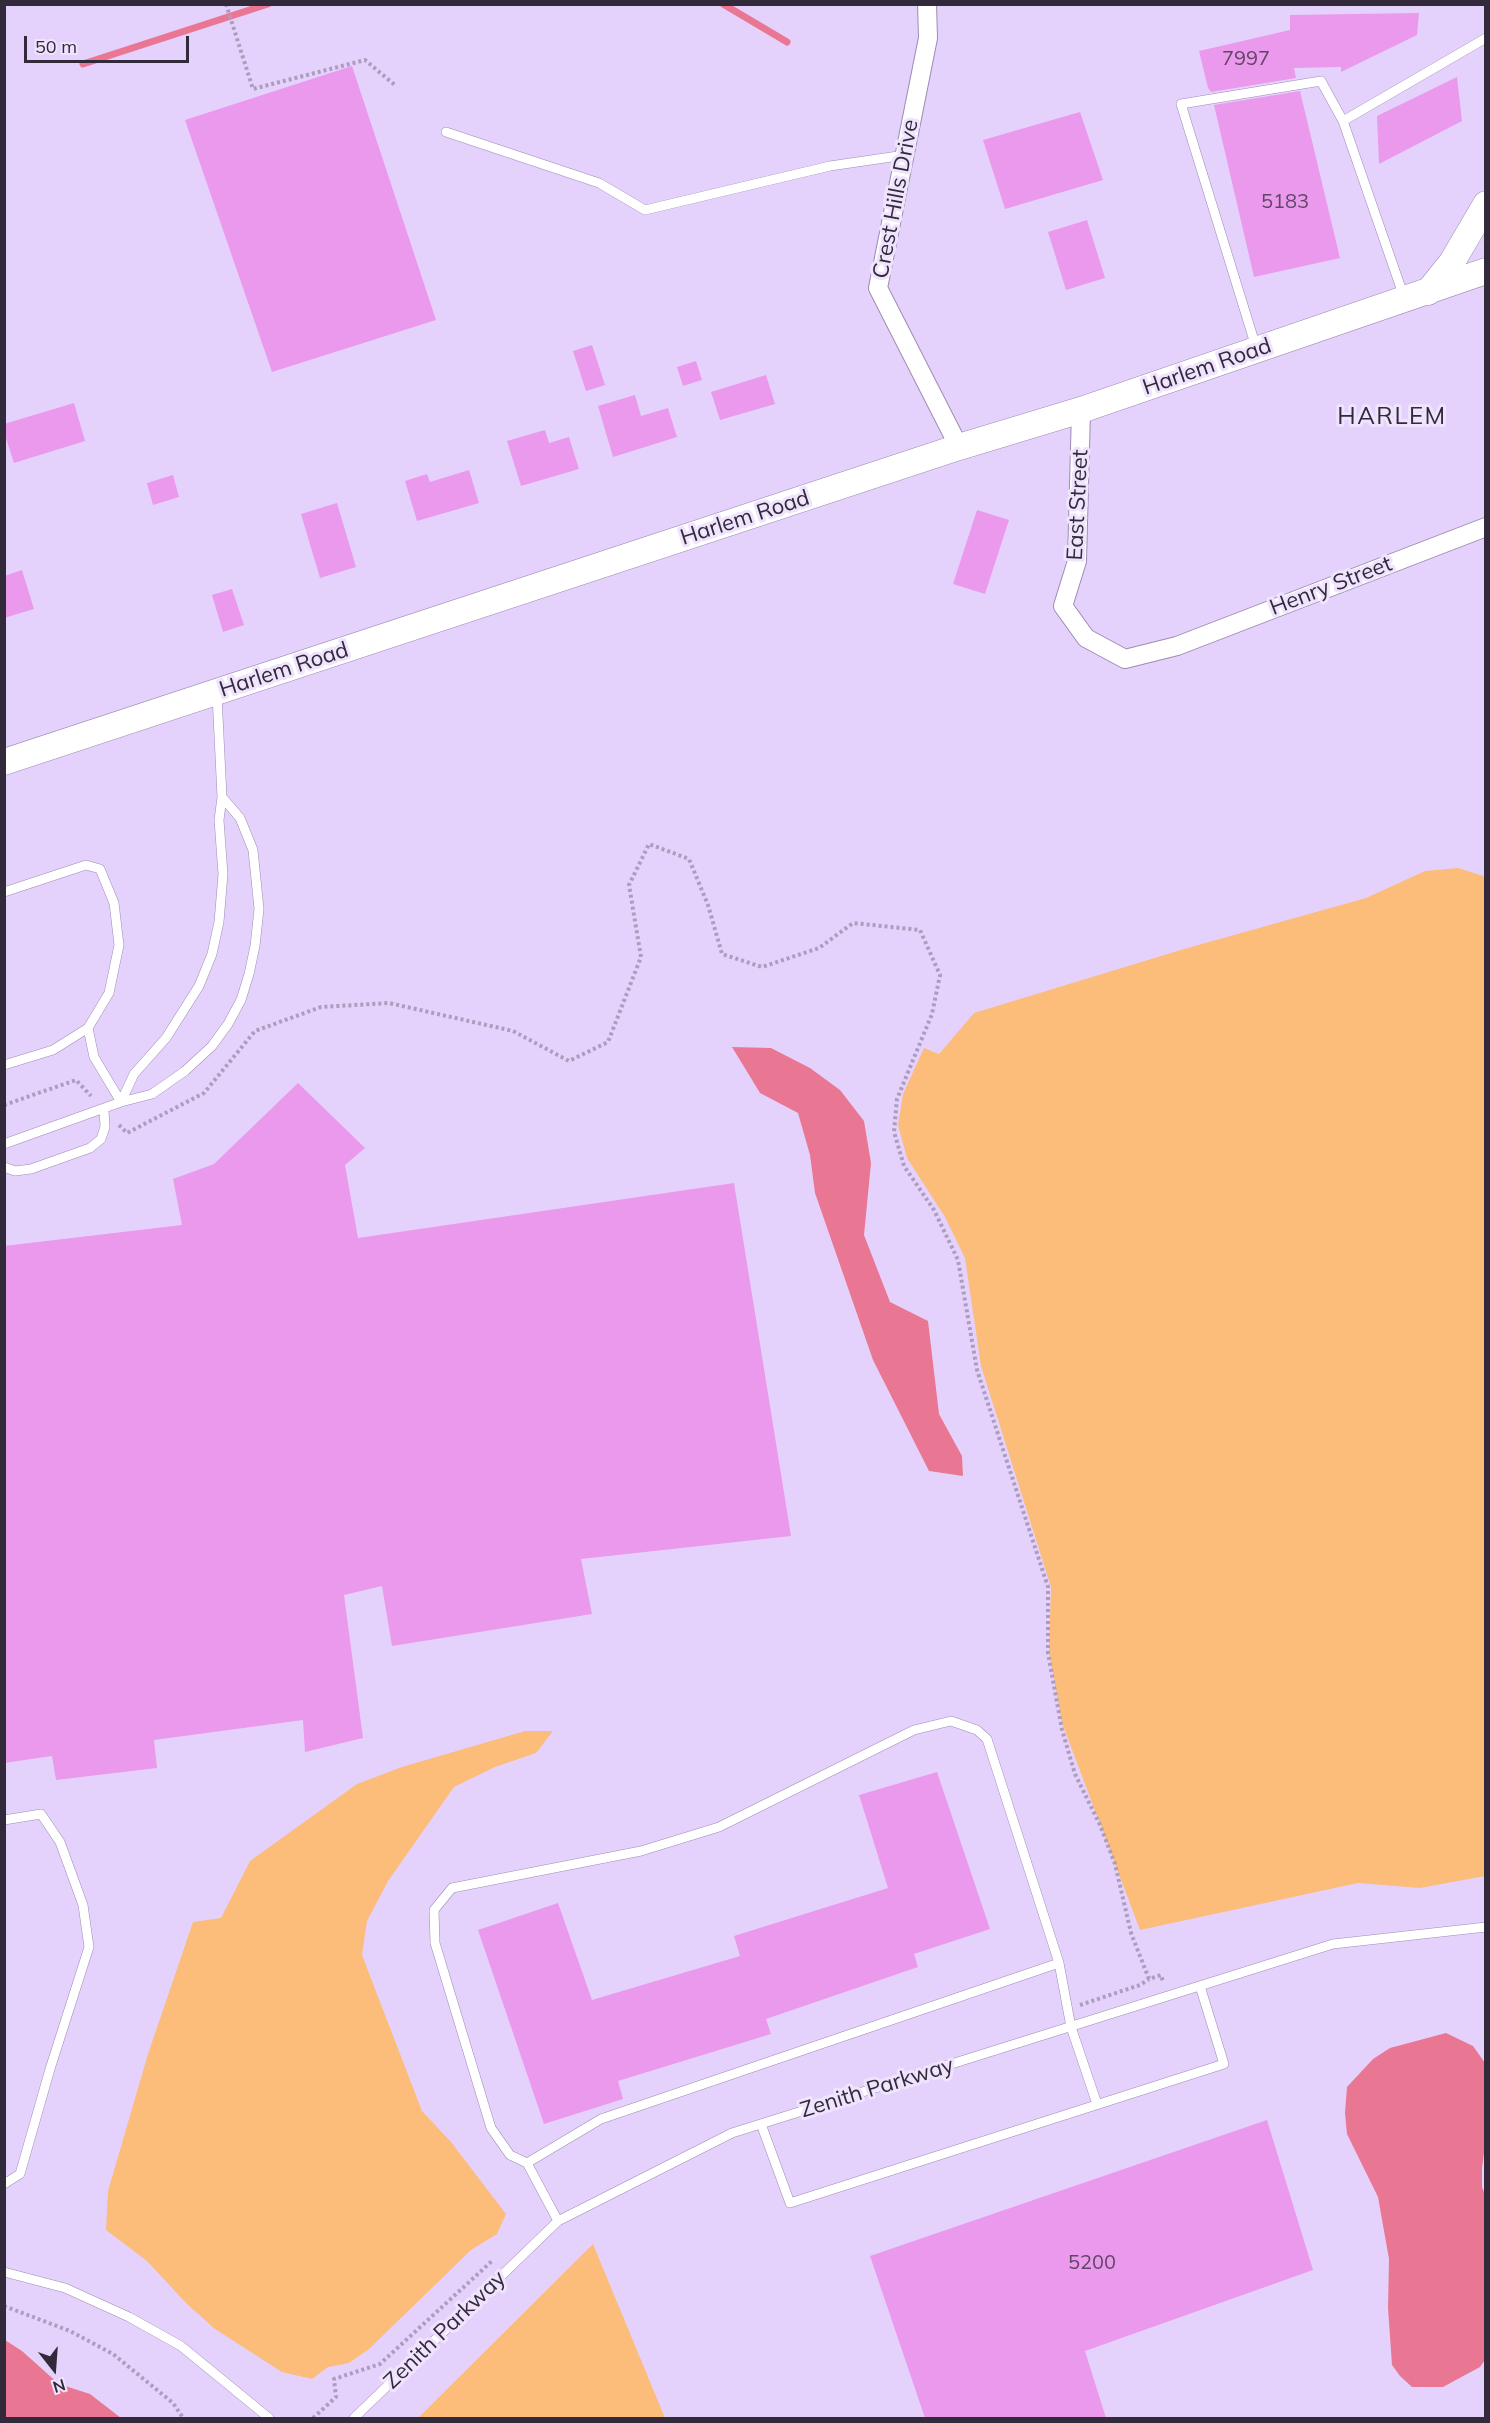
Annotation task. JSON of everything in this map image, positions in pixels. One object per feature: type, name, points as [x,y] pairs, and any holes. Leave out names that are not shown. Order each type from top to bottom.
[{"type":"main road","points":[[1417,296],[1452,262],[1485,204]]},
{"type":"main road","name":"Harlem Road","points":[[4,762],[959,447],[1081,410],[1485,272]]},
{"type":"street","name":"Crest Hills Drive","points":[[927,4],[928,38],[878,288],[959,447]]},
{"type":"street","name":"East Street","points":[[1081,410],[1077,561],[1062,606],[1086,638],[1125,659],[1177,646]]},
{"type":"street","name":"Henry Street","points":[[1177,646],[1485,527]]},
{"type":"lane","points":[[1343,121],[1485,38]]},
{"type":"lane","points":[[1257,349],[1181,104],[1321,81],[1343,121],[1417,296]]},
{"type":"lane","points":[[446,132],[599,183],[645,210],[830,166],[905,155]]},
{"type":"lane","points":[[121,1102],[134,1074],[166,1038],[183,1014],[199,986],[212,954],[222,899],[219,820],[222,797],[216,692]]},
{"type":"lane","points":[[4,1144],[121,1102],[152,1095],[185,1071],[212,1046],[228,1024],[241,1000],[249,974],[259,909],[253,850],[240,818],[222,797]]},
{"type":"lane","points":[[4,892],[86,865],[100,869],[114,903],[119,945],[109,993],[88,1028],[53,1050],[4,1065]]},
{"type":"lane","points":[[88,1028],[94,1057],[121,1102]]},
{"type":"lane","points":[[4,1167],[15,1171],[31,1169],[90,1148],[101,1138],[105,1127],[104,1110]]},
{"type":"lane","points":[[558,2221],[527,2163],[510,2156],[491,2128],[435,1943],[434,1910],[452,1888],[641,1851],[719,1827],[914,1730],[951,1721],[977,1730],[987,1739],[1059,1963],[1071,2027],[1096,2104]]},
{"type":"lane","points":[[4,1820],[41,1814],[60,1842],[83,1905],[89,1947],[50,2069],[20,2174],[4,2184]]},
{"type":"lane","name":"Zenith Parkway","points":[[354,2418],[558,2221],[732,2133],[1333,1944],[1485,1927]]},
{"type":"lane","points":[[527,2163],[601,2119],[1059,1963]]},
{"type":"lane","points":[[761,2124],[790,2204],[1224,2064],[1200,1986]]},
{"type":"lane","points":[[4,2272],[65,2288],[129,2317],[181,2346],[269,2418]]},
{"type":"path","points":[[227,7],[253,89],[365,60],[396,86]]},
{"type":"path","points":[[4,1105],[76,1080],[127,1133],[204,1093],[255,1031],[321,1007],[389,1003],[513,1031],[569,1061],[608,1042],[641,957],[629,885],[649,844],[688,859],[708,905],[722,954],[762,967],[819,948],[853,923],[920,930],[940,975],[932,1014],[897,1099],[894,1132],[904,1166],[934,1210],[958,1260],[977,1370],[1048,1587],[1048,1653],[1062,1730],[1075,1774],[1100,1825],[1115,1864],[1131,1933],[1149,1979],[1161,1975],[1168,1996]]},
{"type":"path","points":[[4,2306],[70,2331],[113,2354],[173,2403],[183,2418]]},
{"type":"shaded area","points":[[1458,868],[1486,877],[1485,1876],[1420,1888],[1358,1883],[1140,1930],[1062,1723],[1049,1652],[1051,1587],[981,1366],[965,1258],[945,1217],[907,1158],[898,1125],[903,1094],[924,1048],[939,1054],[974,1013],[1184,949],[1366,898],[1425,871]]},
{"type":"shaded area","points":[[732,1047],[771,1048],[810,1068],[840,1090],[864,1121],[871,1163],[864,1235],[890,1302],[928,1321],[939,1414],[962,1456],[963,1476],[929,1471],[873,1360],[815,1193],[810,1155],[798,1113],[760,1093]]},
{"type":"shaded area","points":[[525,1731],[553,1731],[536,1753],[495,1767],[454,1787],[388,1881],[367,1921],[362,1955],[422,2111],[451,2142],[506,2214],[497,2234],[471,2250],[369,2349],[349,2363],[328,2367],[312,2379],[282,2372],[215,2329],[187,2304],[147,2261],[106,2230],[108,2191],[148,2054],[193,1922],[221,1918],[250,1861],[357,1784],[402,1767]]},
{"type":"shaded area","points":[[1446,2033],[1473,2046],[1485,2063],[1486,2138],[1482,2187],[1486,2197],[1485,2360],[1480,2367],[1443,2387],[1412,2387],[1392,2365],[1388,2308],[1389,2259],[1378,2197],[1347,2134],[1345,2113],[1347,2087],[1373,2059],[1390,2048]]},
{"type":"shaded area","points":[[593,2244],[665,2418],[418,2418]]},
{"type":"shaded area","points":[[5,2340],[22,2351],[59,2384],[90,2394],[121,2418],[5,2418]]},
{"type":"building","points":[[1419,13],[1417,35],[1341,72],[1341,67],[1294,68],[1296,78],[1211,92],[1208,88],[1199,51],[1290,30],[1290,15]]},
{"type":"building","points":[[352,66],[436,320],[272,372],[185,120]]},
{"type":"building","points":[[1457,77],[1462,121],[1379,164],[1377,116]]},
{"type":"building","points":[[1300,91],[1340,258],[1254,277],[1214,105]]},
{"type":"building","points":[[1080,112],[1103,180],[1005,209],[983,140]]},
{"type":"building","points":[[1087,220],[1105,278],[1066,290],[1048,232]]},
{"type":"building","points":[[592,345],[605,385],[586,391],[573,351]]},
{"type":"building","points":[[696,361],[702,380],[683,386],[677,367]]},
{"type":"building","points":[[766,375],[775,404],[720,420],[711,392]]},
{"type":"building","points":[[635,395],[641,416],[668,408],[677,437],[613,457],[598,406]]},
{"type":"building","points":[[74,403],[85,441],[14,463],[4,432],[4,424]]},
{"type":"building","points":[[545,430],[549,443],[569,437],[579,469],[521,486],[507,441]]},
{"type":"building","points":[[469,470],[479,503],[417,521],[405,481],[427,474],[430,482]]},
{"type":"building","points":[[173,475],[179,497],[153,505],[147,483]]},
{"type":"building","points":[[337,503],[356,567],[320,578],[301,514]]},
{"type":"building","points":[[977,510],[1009,520],[985,594],[953,584]]},
{"type":"building","points":[[22,570],[34,609],[4,618],[4,576]]},
{"type":"building","points":[[232,589],[244,625],[223,632],[212,595]]},
{"type":"building","points":[[298,1083],[365,1148],[345,1165],[358,1238],[734,1183],[791,1536],[581,1559],[592,1614],[392,1646],[382,1586],[344,1595],[363,1738],[305,1752],[303,1720],[154,1740],[157,1768],[56,1780],[52,1756],[4,1763],[4,1246],[182,1225],[173,1179],[214,1164]]},
{"type":"building","points":[[937,1772],[990,1929],[914,1954],[918,1967],[766,2019],[771,2034],[618,2081],[623,2099],[544,2124],[478,1930],[558,1903],[592,2000],[740,1956],[734,1936],[888,1888],[859,1795]]},
{"type":"building","points":[[1267,2120],[1313,2270],[1085,2351],[1106,2418],[925,2418],[870,2256]]},
{"type":"waterway","points":[[83,64],[268,4]]},
{"type":"waterway","points":[[723,4],[787,42]]},
{"type":"district","name":"HARLEM","points":[[1392,417]]}]
